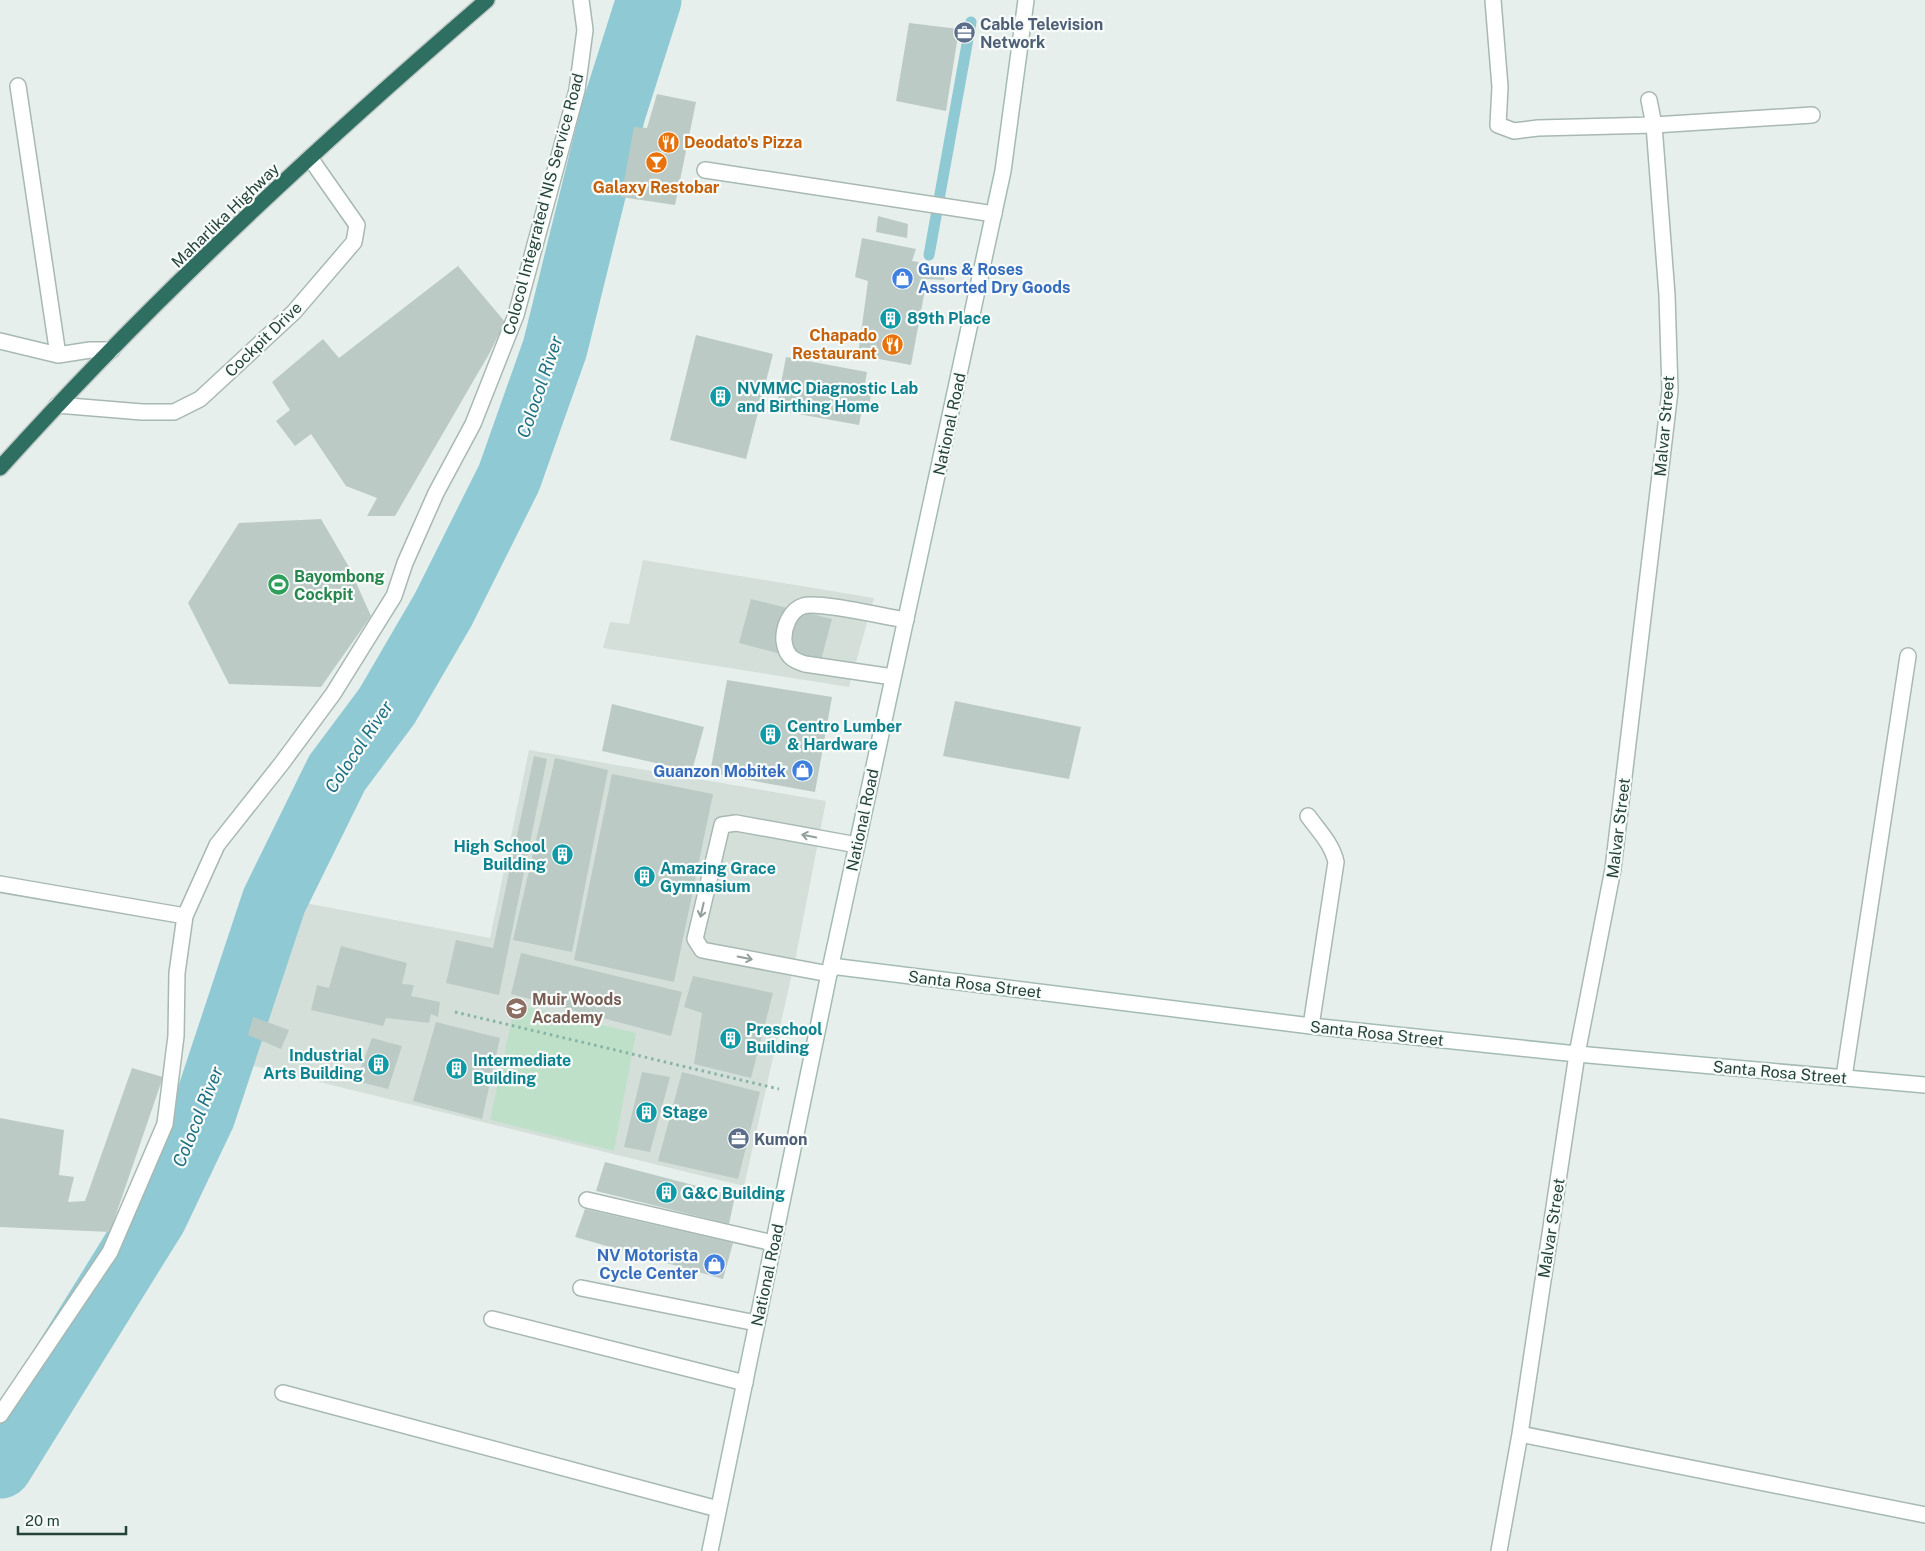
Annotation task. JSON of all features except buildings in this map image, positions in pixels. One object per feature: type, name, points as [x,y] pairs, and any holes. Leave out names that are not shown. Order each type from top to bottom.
[{"type":"highway","name":"Maharlika Highway","points":[[0,468],[57,405],[222,240],[310,158],[487,0]]},
{"type":"street","name":"Colocol Integrated NIS Service Road","points":[[0,1415],[110,1252],[165,1124],[176,1036],[177,973],[185,916],[217,846],[333,694],[394,596],[436,493],[473,424],[516,315],[577,90],[585,30],[581,0]]},
{"type":"street","name":"National Road","points":[[710,1551],[830,970],[1003,171],[1026,0]]},
{"type":"street","points":[[1493,0],[1500,87],[1498,125],[1514,131],[1538,128],[1654,125],[1812,115]]},
{"type":"street","points":[[18,86],[58,355]]},
{"type":"street","name":"Malvar Street","points":[[1498,1551],[1520,1434],[1578,1054],[1614,869],[1670,391],[1667,294],[1654,125],[1649,100]]},
{"type":"street","name":"Cockpit Drive","points":[[57,405],[142,412],[174,412],[200,399],[294,312],[354,242],[357,226],[310,158]]},
{"type":"street","points":[[706,170],[994,214]]},
{"type":"street","points":[[0,341],[58,355],[90,350],[112,350]]},
{"type":"street","points":[[893,677],[805,664],[791,660],[786,652],[784,634],[792,614],[805,605],[906,620]]},
{"type":"street","points":[[1844,1077],[1908,656]]},
{"type":"street","points":[[1308,816],[1334,852],[1336,862],[1311,1026]]},
{"type":"street","name":"Santa Rosa Street","points":[[857,845],[736,823],[722,825],[695,939],[702,950],[830,970],[1311,1026],[1578,1054],[1925,1085]]},
{"type":"street","points":[[0,884],[185,916]]},
{"type":"street","points":[[587,1200],[773,1243]]},
{"type":"street","points":[[581,1288],[756,1323]]},
{"type":"street","points":[[492,1320],[745,1383]]},
{"type":"street","points":[[283,1393],[718,1509]]},
{"type":"street","points":[[1520,1434],[1925,1515]]},
{"type":"path","points":[[455,1012],[804,1095]]},
{"type":"shaded area","points":[[643,560],[874,598],[849,687],[603,648],[610,622],[629,624]]},
{"type":"shaded area","name":"Muir Woods Academy","points":[[529,750],[826,801],[796,956],[744,1186],[229,1060],[289,900],[490,938]]},
{"type":"green space","points":[[515,1004],[636,1033],[614,1151],[490,1120]]},
{"type":"waterway","name":"Colocol River","points":[[0,1466],[155,1216],[203,1115],[274,901],[337,773],[387,706],[443,610],[509,478],[555,348],[613,113],[649,0]]},
{"type":"waterway","points":[[929,255],[971,22]]},
{"type":"place","name":"Cable Television Network","points":[[964,33]]},
{"type":"place","name":"Deodato's Pizza","points":[[668,142]]},
{"type":"place","name":"Galaxy Restobar","points":[[656,163]]},
{"type":"place","name":"Guns & Roses Assorted Dry Goods","points":[[902,278]]},
{"type":"place","name":"89th Place","points":[[891,318]]},
{"type":"place","name":"Chapado Restaurant","points":[[893,344]]},
{"type":"place","name":"NVMMC Diagnostic Lab and Birthing Home","points":[[721,397]]},
{"type":"place","name":"Bayombong Cockpit","points":[[278,585]]},
{"type":"place","name":"Centro Lumber & Hardware","points":[[771,735]]},
{"type":"place","name":"Guanzon Mobitek","points":[[802,771]]},
{"type":"place","name":"High School Building","points":[[562,855]]},
{"type":"place","name":"Amazing Grace Gymnasium","points":[[644,877]]},
{"type":"place","name":"Muir Woods Academy","points":[[516,1008]]},
{"type":"place","name":"Preschool Building","points":[[730,1038]]},
{"type":"place","name":"Industrial Arts Building","points":[[379,1064]]},
{"type":"place","name":"Intermediate Building","points":[[457,1069]]},
{"type":"place","name":"Stage","points":[[646,1112]]},
{"type":"place","name":"Kumon","points":[[738,1139]]},
{"type":"place","name":"G&C Building","points":[[666,1193]]},
{"type":"place","name":"NV Motorista Cycle Center","points":[[714,1264]]}]
